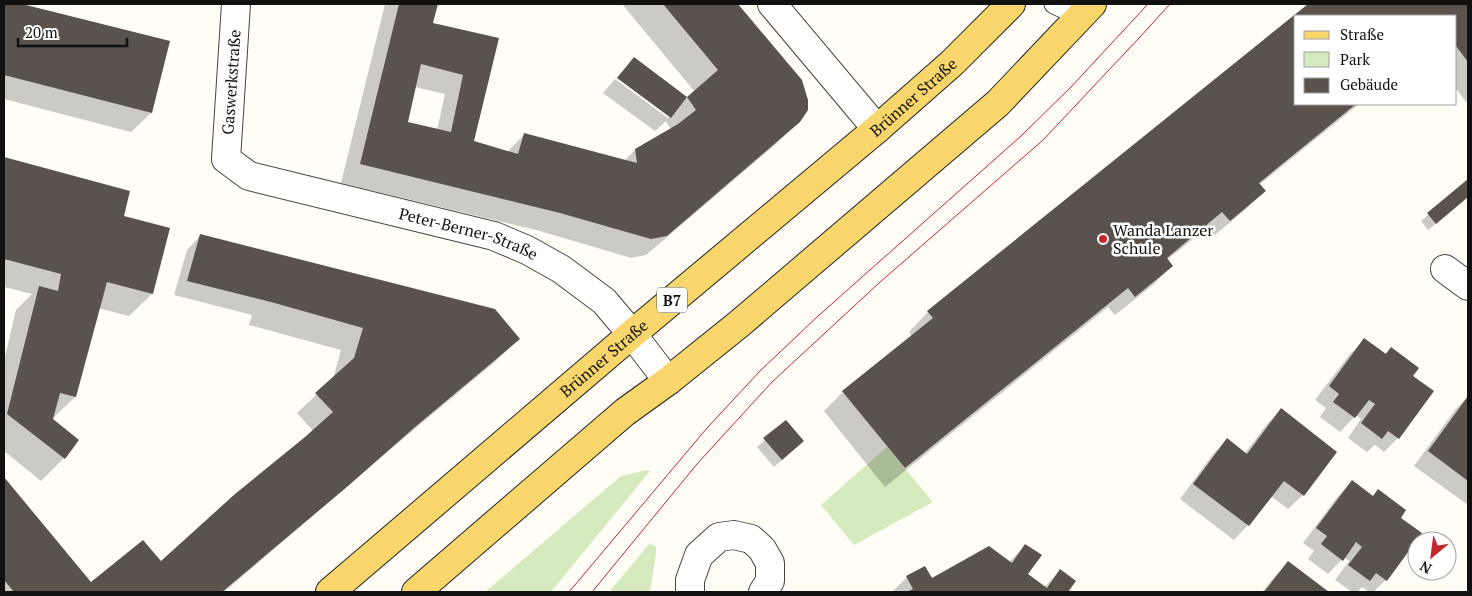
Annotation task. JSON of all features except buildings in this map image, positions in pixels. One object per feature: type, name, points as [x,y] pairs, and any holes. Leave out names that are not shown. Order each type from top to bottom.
[{"type":"main road","name":"Brünner Straße","points":[[330,592],[632,334],[878,129],[952,62],[1003,6]]},
{"type":"main road","points":[[416,592],[625,412],[668,381],[738,324],[998,102],[1086,10]]},
{"type":"street","name":"Gaswerkstraße","points":[[226,159],[236,4]]},
{"type":"street","points":[[772,4],[878,129]]},
{"type":"street","name":"Peter-Berner-Straße","points":[[226,159],[249,176],[494,236],[527,250],[561,269],[604,301],[668,381]]},
{"type":"street","points":[[1445,268],[1468,286]]},
{"type":"street","points":[[690,592],[690,580],[700,555],[719,537],[734,534],[751,539],[762,549],[770,563],[770,581],[763,592]]},
{"type":"lane","points":[[1054,4],[1086,10]]},
{"type":"green space","points":[[887,447],[933,502],[854,545],[821,505]]},
{"type":"green space","points":[[650,471],[551,592],[485,592],[621,476]]},
{"type":"green space","points":[[650,543],[656,547],[656,553],[650,592],[609,592]]},
{"type":"tram line","points":[[569,592],[707,428],[760,371],[817,317],[1021,136],[1071,87],[1148,4]]},
{"type":"tram line","points":[[592,592],[697,464],[772,382],[879,283],[1043,140],[1170,4]]},
{"type":"place","name":"Wanda Lanzer Schule","points":[[1103,239]]}]
